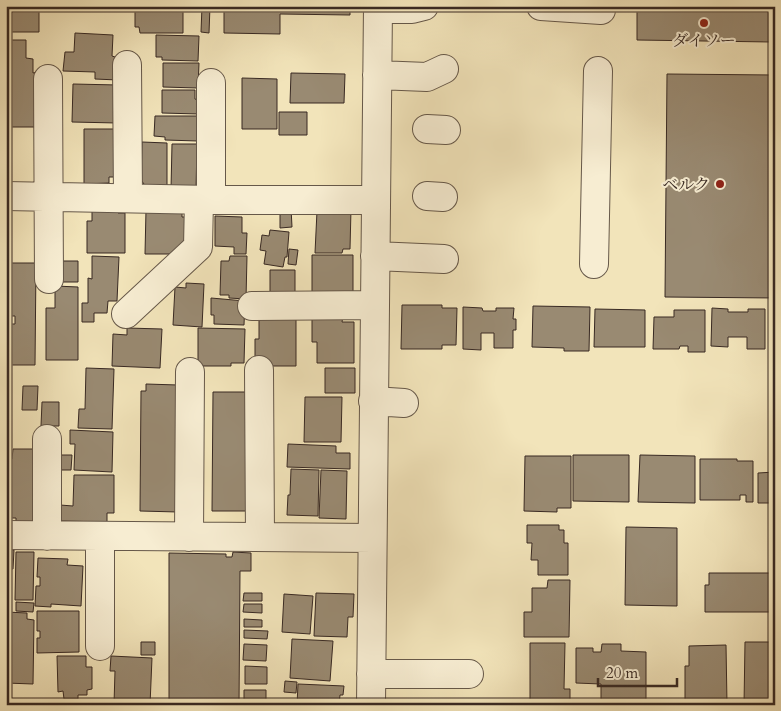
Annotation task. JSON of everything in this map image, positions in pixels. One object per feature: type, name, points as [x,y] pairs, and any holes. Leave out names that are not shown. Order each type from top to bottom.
[{"type":"street","points":[[371,705],[378,8],[412,9],[424,6]]},
{"type":"street","points":[[541,6],[601,10],[601,6]]},
{"type":"street","points":[[127,65],[128,198]]},
{"type":"street","points":[[594,264],[590,202],[591,132],[598,72]]},
{"type":"street","points":[[377,76],[432,79]]},
{"type":"street","points":[[48,79],[49,279]]},
{"type":"street","points":[[126,314],[198,247],[205,200],[212,83]]},
{"type":"street","points":[[6,196],[205,200],[375,200]]},
{"type":"street","points":[[375,256],[433,255]]},
{"type":"street","points":[[252,306],[375,305]]},
{"type":"street","points":[[259,370],[260,537]]},
{"type":"street","points":[[189,537],[190,372]]},
{"type":"street","points":[[374,402],[404,403]]},
{"type":"street","points":[[47,439],[47,536]]},
{"type":"street","points":[[6,535],[372,538]]},
{"type":"street","points":[[100,537],[100,646]]},
{"type":"street","points":[[371,674],[469,674]]},
{"type":"building","points":[[6,6],[39,6],[39,32],[6,32]]},
{"type":"building","points":[[141,6],[176,6],[176,9],[183,9],[183,33],[140,33],[139,27],[135,27],[135,9],[141,10]]},
{"type":"building","points":[[202,6],[210,6],[209,33],[201,32]]},
{"type":"building","points":[[224,6],[350,6],[350,15],[280,14],[280,34],[224,33]]},
{"type":"building","name":"ダイソー","points":[[637,6],[771,6],[771,42],[637,40]]},
{"type":"building","points":[[75,33],[113,35],[112,56],[115,57],[115,72],[118,80],[95,79],[95,72],[63,71],[65,52],[74,52]]},
{"type":"building","points":[[156,35],[199,36],[198,61],[162,60],[162,57],[156,57]]},
{"type":"building","points":[[6,40],[26,40],[26,58],[33,59],[33,73],[37,72],[37,127],[6,127]]},
{"type":"building","points":[[163,63],[199,63],[198,88],[163,87]]},
{"type":"building","points":[[291,73],[345,74],[344,103],[290,103]]},
{"type":"building","name":"ベルク","points":[[667,74],[775,75],[775,298],[665,297]]},
{"type":"building","points":[[242,78],[277,79],[277,129],[242,129]]},
{"type":"building","points":[[73,84],[118,85],[117,123],[72,122]]},
{"type":"building","points":[[162,90],[195,90],[199,114],[162,113]]},
{"type":"building","points":[[279,112],[307,112],[307,135],[279,135]]},
{"type":"building","points":[[155,116],[199,116],[198,141],[165,140],[165,137],[154,136]]},
{"type":"building","points":[[84,129],[116,129],[116,177],[109,177],[109,183],[84,184]]},
{"type":"building","points":[[142,142],[167,143],[167,192],[150,192],[141,180]]},
{"type":"building","points":[[172,144],[197,144],[196,190],[171,189]]},
{"type":"building","points":[[280,208],[291,208],[292,227],[280,228]]},
{"type":"building","points":[[351,209],[350,249],[343,249],[342,253],[315,253],[317,211]]},
{"type":"building","points":[[92,210],[118,210],[118,213],[125,213],[125,253],[87,253],[87,221],[92,221]]},
{"type":"building","points":[[146,210],[182,210],[182,217],[186,217],[185,243],[181,243],[181,249],[176,254],[145,254]]},
{"type":"building","points":[[215,216],[242,217],[242,233],[247,233],[246,254],[234,254],[234,247],[215,246]]},
{"type":"building","points":[[270,230],[289,232],[287,257],[285,257],[283,267],[264,264],[266,251],[260,250],[262,235],[269,236]]},
{"type":"building","points":[[289,249],[298,250],[296,265],[288,264]]},
{"type":"building","points":[[312,255],[353,255],[353,298],[312,298]]},
{"type":"building","points":[[92,256],[119,257],[117,301],[108,301],[107,313],[94,313],[94,322],[82,322],[82,303],[88,303],[88,278],[92,279]]},
{"type":"building","points":[[230,256],[247,256],[246,299],[229,298],[229,295],[220,295],[221,261],[229,261]]},
{"type":"building","points":[[55,261],[78,261],[78,282],[55,282]]},
{"type":"building","points":[[6,263],[36,263],[35,365],[6,365],[6,324],[15,324],[15,316],[6,316]]},
{"type":"building","points":[[270,270],[295,270],[295,299],[270,301]]},
{"type":"building","points":[[186,283],[204,284],[202,327],[173,325],[175,287],[186,288]]},
{"type":"building","points":[[55,286],[78,287],[78,360],[46,360],[46,308],[55,308]]},
{"type":"building","points":[[211,298],[245,301],[244,325],[214,324],[214,315],[211,315]]},
{"type":"building","points":[[402,305],[442,305],[442,308],[457,308],[456,345],[442,345],[442,349],[401,349]]},
{"type":"building","points":[[533,306],[590,307],[589,351],[564,351],[564,348],[532,347]]},
{"type":"building","points":[[463,307],[482,308],[483,311],[496,311],[496,308],[514,308],[513,319],[516,319],[516,330],[513,330],[513,348],[494,348],[494,333],[481,333],[481,350],[463,349]]},
{"type":"building","points":[[712,308],[728,309],[728,312],[748,312],[748,309],[765,309],[765,349],[747,349],[747,337],[728,337],[728,347],[711,346]]},
{"type":"building","points":[[595,309],[645,310],[645,347],[594,347]]},
{"type":"building","points":[[674,310],[705,310],[705,352],[688,352],[688,346],[680,346],[679,349],[653,349],[654,317],[674,317]]},
{"type":"building","points":[[259,316],[296,316],[296,366],[255,366],[255,339],[259,339]]},
{"type":"building","points":[[312,316],[343,316],[342,322],[354,322],[354,363],[317,363],[317,342],[312,342]]},
{"type":"building","points":[[127,328],[162,329],[160,368],[112,366],[113,334],[127,335]]},
{"type":"building","points":[[198,328],[245,329],[244,363],[231,363],[231,366],[198,366]]},
{"type":"building","points":[[86,368],[114,369],[112,429],[78,428],[79,409],[85,409]]},
{"type":"building","points":[[325,368],[355,368],[355,393],[325,393]]},
{"type":"building","points":[[146,384],[178,385],[178,512],[140,511],[141,391],[146,391]]},
{"type":"building","points":[[23,386],[38,386],[37,410],[22,410]]},
{"type":"building","points":[[213,392],[251,392],[250,511],[212,511]]},
{"type":"building","points":[[305,397],[342,397],[341,442],[304,442]]},
{"type":"building","points":[[42,402],[59,402],[59,426],[41,426]]},
{"type":"building","points":[[70,430],[113,432],[112,472],[74,470],[75,444],[70,444]]},
{"type":"building","points":[[288,444],[336,446],[336,453],[350,453],[350,469],[287,467]]},
{"type":"building","points":[[13,449],[37,449],[36,523],[16,522],[16,518],[6,518],[6,459],[12,459]]},
{"type":"building","points":[[55,455],[72,455],[71,470],[54,470]]},
{"type":"building","points":[[573,455],[629,455],[629,502],[573,501]]},
{"type":"building","points":[[640,455],[695,456],[695,503],[638,502]]},
{"type":"building","points":[[525,456],[571,456],[571,508],[557,508],[557,512],[524,511]]},
{"type":"building","points":[[700,459],[753,461],[753,502],[746,502],[746,495],[740,495],[740,500],[700,500]]},
{"type":"building","points":[[291,469],[319,470],[318,516],[287,515]]},
{"type":"building","points":[[321,470],[347,471],[346,519],[319,518]]},
{"type":"building","points":[[775,472],[775,503],[758,503],[758,473]]},
{"type":"building","points":[[74,475],[114,475],[114,513],[107,513],[107,522],[60,521],[60,505],[73,506]]},
{"type":"building","points":[[527,525],[559,525],[559,530],[564,530],[564,543],[568,543],[568,575],[538,575],[538,560],[531,560],[532,543],[527,543]]},
{"type":"building","points":[[626,527],[677,528],[677,606],[625,605]]},
{"type":"building","points":[[7,549],[14,550],[13,569],[6,569]]},
{"type":"building","points":[[16,552],[34,552],[33,600],[15,600]]},
{"type":"building","points":[[233,552],[251,553],[251,571],[240,571],[239,705],[169,705],[169,553],[226,554],[226,557],[232,557]]},
{"type":"building","points":[[38,558],[68,559],[67,565],[83,566],[81,606],[51,604],[51,607],[35,606],[36,586],[40,586],[40,577],[37,577]]},
{"type":"building","points":[[709,573],[775,573],[775,612],[705,612],[705,585],[709,585]]},
{"type":"building","points":[[548,580],[570,580],[569,637],[524,637],[524,612],[532,612],[532,588],[547,588]]},
{"type":"building","points":[[244,593],[262,593],[262,601],[243,601]]},
{"type":"building","points":[[316,593],[354,594],[353,617],[348,617],[347,637],[314,636]]},
{"type":"building","points":[[284,594],[313,596],[310,634],[282,632]]},
{"type":"building","points":[[16,602],[34,603],[33,612],[16,611]]},
{"type":"building","points":[[244,604],[262,604],[262,613],[243,612]]},
{"type":"building","points":[[37,611],[79,611],[79,652],[37,653],[37,638],[40,638],[40,631],[37,631]]},
{"type":"building","points":[[6,612],[27,613],[27,619],[34,620],[33,684],[6,683]]},
{"type":"building","points":[[244,619],[262,620],[262,627],[244,627]]},
{"type":"building","points":[[244,630],[268,631],[267,639],[244,638]]},
{"type":"building","points":[[292,639],[333,641],[330,681],[290,678]]},
{"type":"building","points":[[141,642],[155,642],[155,655],[141,655]]},
{"type":"building","points":[[745,642],[775,642],[775,705],[744,705]]},
{"type":"building","points":[[530,643],[565,643],[564,689],[570,689],[570,705],[530,705]]},
{"type":"building","points":[[244,644],[267,645],[266,661],[243,660]]},
{"type":"building","points":[[602,644],[621,644],[621,651],[646,652],[646,705],[601,705],[601,684],[576,683],[576,648],[593,648],[593,652],[601,652]]},
{"type":"building","points":[[726,645],[727,704],[685,705],[685,666],[689,666],[689,646]]},
{"type":"building","points":[[57,656],[86,656],[86,667],[92,667],[92,689],[87,690],[87,695],[78,695],[78,699],[64,699],[63,691],[58,692]]},
{"type":"building","points":[[111,656],[152,658],[150,705],[114,704],[115,671],[110,671]]},
{"type":"building","points":[[245,666],[267,667],[267,684],[245,684]]},
{"type":"building","points":[[285,681],[297,682],[296,693],[284,692]]},
{"type":"building","points":[[298,684],[344,686],[343,695],[340,695],[339,705],[297,705]]},
{"type":"building","points":[[244,690],[266,690],[266,705],[244,705]]},
{"type":"place","name":"ダイソー","points":[[704,23]]},
{"type":"place","name":"ベルク","points":[[720,184]]}]
